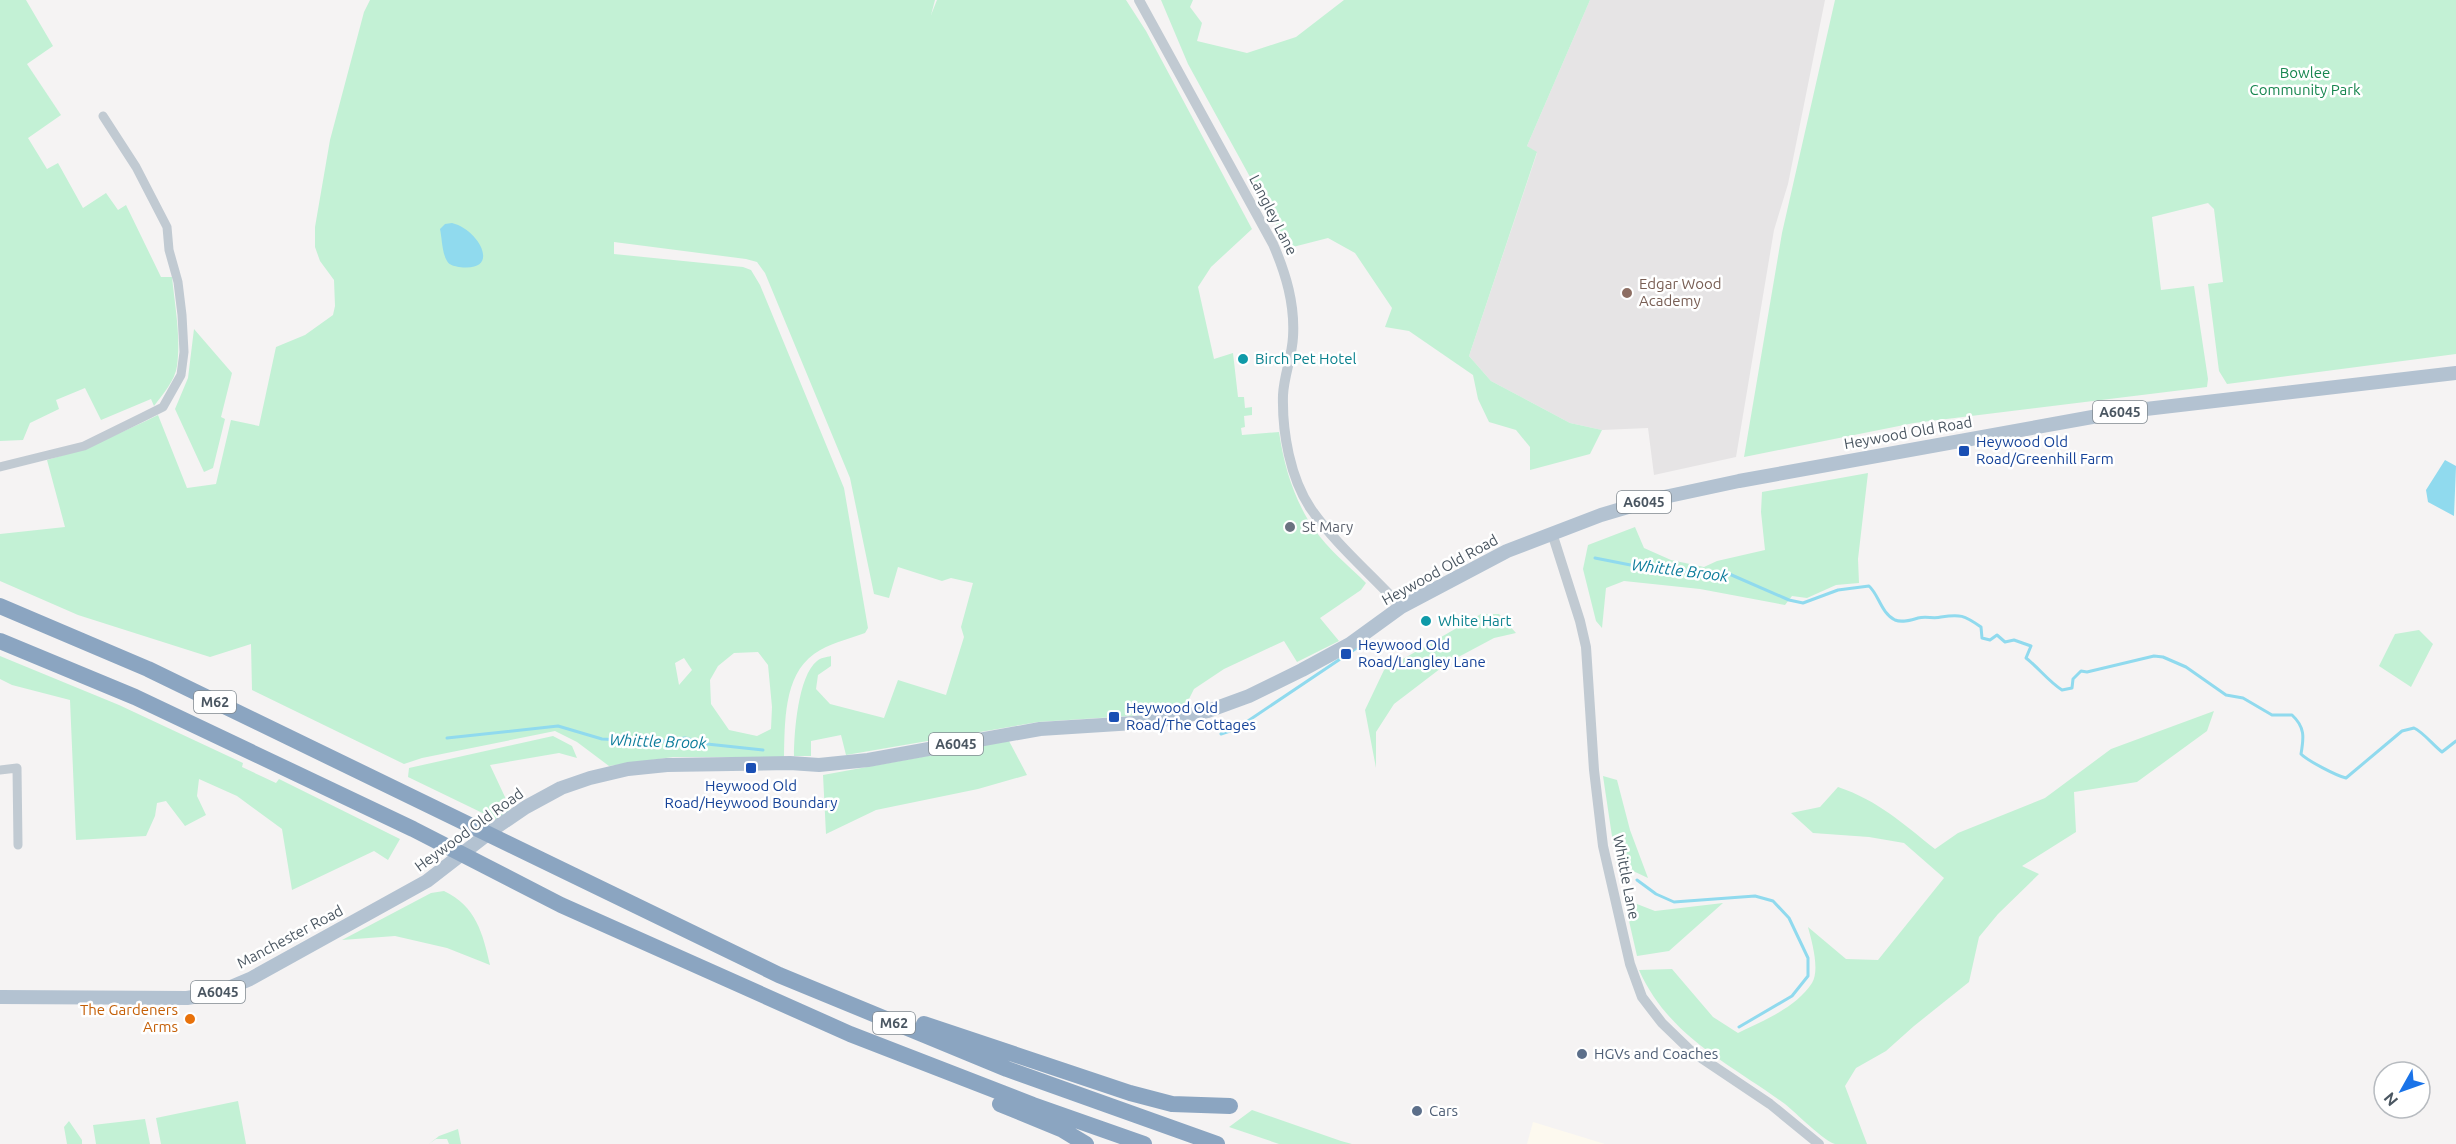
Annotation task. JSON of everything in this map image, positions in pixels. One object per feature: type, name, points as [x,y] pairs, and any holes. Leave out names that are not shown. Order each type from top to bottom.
[{"type":"highway","name":"M62","points":[[0,606],[148,669],[778,975],[1007,1069],[1217,1144]]},
{"type":"highway","name":"M62","points":[[0,641],[135,697],[413,829],[561,905],[850,1034],[1033,1105],[1144,1144]]},
{"type":"highway","name":"M62","points":[[778,975],[1130,1093],[1172,1104],[1230,1106]]},
{"type":"highway","name":"M62","points":[[850,1034],[916,1070],[1060,1129],[1086,1144]]},
{"type":"main road","name":"Heywood Old Road","points":[[411,890],[435,875],[526,807],[561,788],[628,769],[667,765],[790,763],[819,765],[849,762],[1040,729],[1150,722],[1208,711],[1249,696],[1302,670],[1350,644],[1401,607],[1489,560],[1552,533],[1655,499],[1739,481],[2114,413],[2456,373]]},
{"type":"main road","name":"Manchester Road","points":[[0,997],[187,998],[217,993],[250,979],[411,890]]},
{"type":"street","name":"Langley Lane","points":[[1139,0],[1273,244],[1286,275],[1292,305],[1293,336],[1283,397],[1289,455],[1301,491],[1322,524],[1401,607]]},
{"type":"street","points":[[0,467],[84,446],[163,407],[181,375],[184,352],[182,315],[178,282],[169,250],[167,227],[136,167],[103,116]]},
{"type":"street","name":"Whittle Lane","points":[[1552,533],[1586,647],[1594,770],[1603,846],[1630,964],[1642,997],[1662,1023],[1691,1051],[1770,1104],[1819,1144]]},
{"type":"street","points":[[0,770],[18,768],[18,845]]},
{"type":"shaded area","name":"Edgar Wood Academy","points":[[1590,0],[1825,0],[1788,184],[1774,230],[1736,457],[1654,475],[1648,428],[1602,430],[1570,423],[1491,381],[1469,356],[1537,153],[1527,146]]},
{"type":"shaded area","points":[[1533,1122],[1605,1144],[1527,1144]]},
{"type":"green space","points":[[0,0],[26,0],[53,46],[27,64],[61,115],[28,138],[47,169],[58,163],[83,208],[106,193],[118,210],[126,205],[161,277],[172,277],[178,344],[174,377],[154,406],[151,399],[101,420],[85,388],[56,400],[59,409],[30,423],[23,440],[0,441]]},
{"type":"green space","points":[[370,0],[935,0],[931,15],[937,0],[1126,0],[1146,31],[1252,229],[1211,267],[1198,287],[1214,359],[1233,353],[1238,397],[1244,397],[1245,408],[1252,407],[1252,415],[1244,416],[1245,427],[1241,428],[1242,435],[1279,432],[1291,482],[1307,518],[1326,543],[1366,583],[1361,590],[1320,618],[1339,641],[1297,662],[1284,641],[1224,669],[1194,689],[1185,707],[1144,715],[1038,722],[846,755],[841,735],[811,741],[811,756],[794,756],[796,720],[801,692],[811,668],[822,658],[831,656],[831,666],[818,675],[816,689],[830,704],[884,718],[898,680],[946,695],[964,637],[961,627],[973,583],[951,578],[942,581],[898,567],[889,598],[874,594],[850,478],[765,273],[757,262],[614,242],[614,254],[743,267],[751,270],[760,285],[844,488],[868,628],[865,633],[820,650],[804,663],[796,675],[788,701],[784,757],[673,757],[609,766],[577,742],[555,731],[422,758],[404,764],[252,690],[251,644],[210,657],[78,615],[0,581],[0,534],[65,527],[47,460],[76,451],[158,415],[187,488],[216,484],[231,420],[259,426],[276,347],[305,335],[333,315],[334,280],[320,261],[315,247],[315,227],[330,140],[364,12]],"holes":[[[758,652],[768,665],[772,707],[771,729],[757,736],[729,730],[711,704],[710,680],[718,666],[734,653]],[[684,658],[692,670],[679,685],[675,663]]]},
{"type":"green space","points":[[1161,0],[1193,0],[1190,7],[1202,23],[1197,41],[1247,53],[1296,37],[1344,0],[1590,0],[1527,146],[1537,152],[1469,356],[1491,381],[1570,423],[1602,430],[1590,454],[1530,470],[1530,447],[1516,430],[1489,422],[1478,399],[1473,375],[1409,331],[1385,327],[1392,308],[1355,253],[1328,238],[1289,248],[1188,64]]},
{"type":"green space","name":"Bowlee Community Park","points":[[1835,0],[2456,0],[2456,354],[2227,384],[2219,371],[2208,284],[2223,282],[2214,209],[2208,203],[2152,217],[2161,290],[2194,286],[2208,379],[2207,387],[1914,423],[1744,457],[1782,233]]},
{"type":"green space","points":[[194,329],[232,373],[221,417],[225,419],[213,468],[204,472],[175,409],[188,378]]},
{"type":"green space","points":[[1868,473],[1858,559],[1859,583],[1836,585],[1807,598],[1792,596],[1785,605],[1700,589],[1624,581],[1606,588],[1602,628],[1596,621],[1583,569],[1588,545],[1635,527],[1644,548],[1671,560],[1704,567],[1717,561],[1765,550],[1761,512],[1762,492]]},
{"type":"green space","points":[[1481,614],[1499,614],[1516,633],[1494,638],[1449,662],[1394,704],[1376,732],[1376,768],[1365,710],[1384,670]]},
{"type":"green space","points":[[2419,630],[2433,644],[2411,687],[2379,666],[2395,634]]},
{"type":"green space","points":[[0,656],[119,705],[243,763],[242,767],[276,783],[279,779],[400,839],[388,860],[374,851],[292,890],[282,829],[237,796],[199,779],[197,796],[206,815],[185,826],[166,801],[157,803],[155,816],[146,836],[76,840],[70,700],[12,685],[0,679]]},
{"type":"green space","points":[[2214,711],[2207,731],[2137,782],[2074,792],[2076,832],[2022,866],[2039,874],[1998,914],[1979,937],[1969,982],[1886,1051],[1856,1068],[1845,1086],[1867,1144],[1830,1142],[1785,1104],[1702,1047],[1667,1013],[1639,970],[1672,969],[1713,1017],[1738,1033],[1788,1007],[1812,983],[1815,964],[1808,927],[1846,959],[1878,960],[1944,878],[1904,843],[1869,837],[1813,833],[1791,813],[1820,807],[1838,787],[1878,806],[1935,849],[1958,833],[2045,798],[2111,749]]},
{"type":"green space","points":[[553,736],[572,746],[577,758],[559,753],[490,765],[511,810],[497,820],[408,777],[409,768]]},
{"type":"green space","points":[[1009,741],[1027,775],[978,789],[876,810],[826,834],[823,775]]},
{"type":"green space","points":[[1603,776],[1617,780],[1630,830],[1648,878],[1616,863]]},
{"type":"green space","points":[[444,891],[455,897],[471,913],[481,932],[490,965],[447,948],[395,936],[342,940],[431,893]]},
{"type":"green space","points":[[1624,899],[1655,911],[1723,903],[1669,951],[1637,956]]},
{"type":"green space","points":[[238,1101],[246,1144],[161,1144],[156,1118]]},
{"type":"green space","points":[[1252,1110],[1352,1144],[1279,1144],[1229,1127]]},
{"type":"green space","points":[[145,1119],[150,1144],[96,1144],[93,1125]]},
{"type":"green space","points":[[69,1121],[82,1140],[82,1144],[67,1144],[64,1127]]},
{"type":"green space","points":[[458,1129],[461,1144],[449,1144],[447,1139],[436,1139],[429,1144],[439,1136]]},
{"type":"water","points":[[452,223],[462,227],[478,242],[483,258],[480,264],[472,267],[459,267],[447,261],[440,229],[445,224]]},
{"type":"water","points":[[2445,460],[2456,466],[2454,516],[2428,502],[2426,490]]},
{"type":"waterway","name":"Whittle Brook","points":[[1595,558],[1661,571],[1727,573],[1789,600],[1803,603],[1838,590],[1869,586],[1886,613],[1895,620],[1962,616],[1981,627],[1982,638],[1990,640],[1997,635],[2005,642],[2014,640],[2031,646],[2026,658],[2062,690],[2072,688],[2073,679],[2081,671],[2087,672],[2154,656],[2163,657],[2186,667],[2226,695],[2243,698],[2272,715],[2292,715],[2302,733],[2301,754],[2323,768],[2346,778],[2402,731],[2414,728],[2442,752],[2456,741]]},
{"type":"waterway","name":"Whittle Brook","points":[[1221,734],[1236,729],[1367,641]]},
{"type":"waterway","name":"Whittle Brook","points":[[447,738],[558,726],[602,739],[658,742],[685,738],[707,744],[763,750]]},
{"type":"waterway","points":[[1637,880],[1656,894],[1674,902],[1755,896],[1773,901],[1789,918],[1808,958],[1808,976],[1792,996],[1739,1027]]},
{"type":"place","name":"Edgar Wood Academy","points":[[1627,293]]},
{"type":"place","name":"Birch Pet Hotel","points":[[1243,359]]},
{"type":"place","name":"Heywood Old Road/Greenhill Farm","points":[[1964,451]]},
{"type":"place","name":"St Mary","points":[[1290,527]]},
{"type":"place","name":"White Hart","points":[[1426,621]]},
{"type":"place","name":"Heywood Old Road/Langley Lane","points":[[1346,654]]},
{"type":"place","name":"Heywood Old Road/The Cottages","points":[[1114,717]]},
{"type":"place","name":"Heywood Old Road/Heywood Boundary","points":[[751,768]]},
{"type":"place","name":"The Gardeners Arms","points":[[190,1019]]},
{"type":"place","name":"HGVs and Coaches","points":[[1582,1054]]},
{"type":"place","name":"Cars","points":[[1417,1111]]}]
